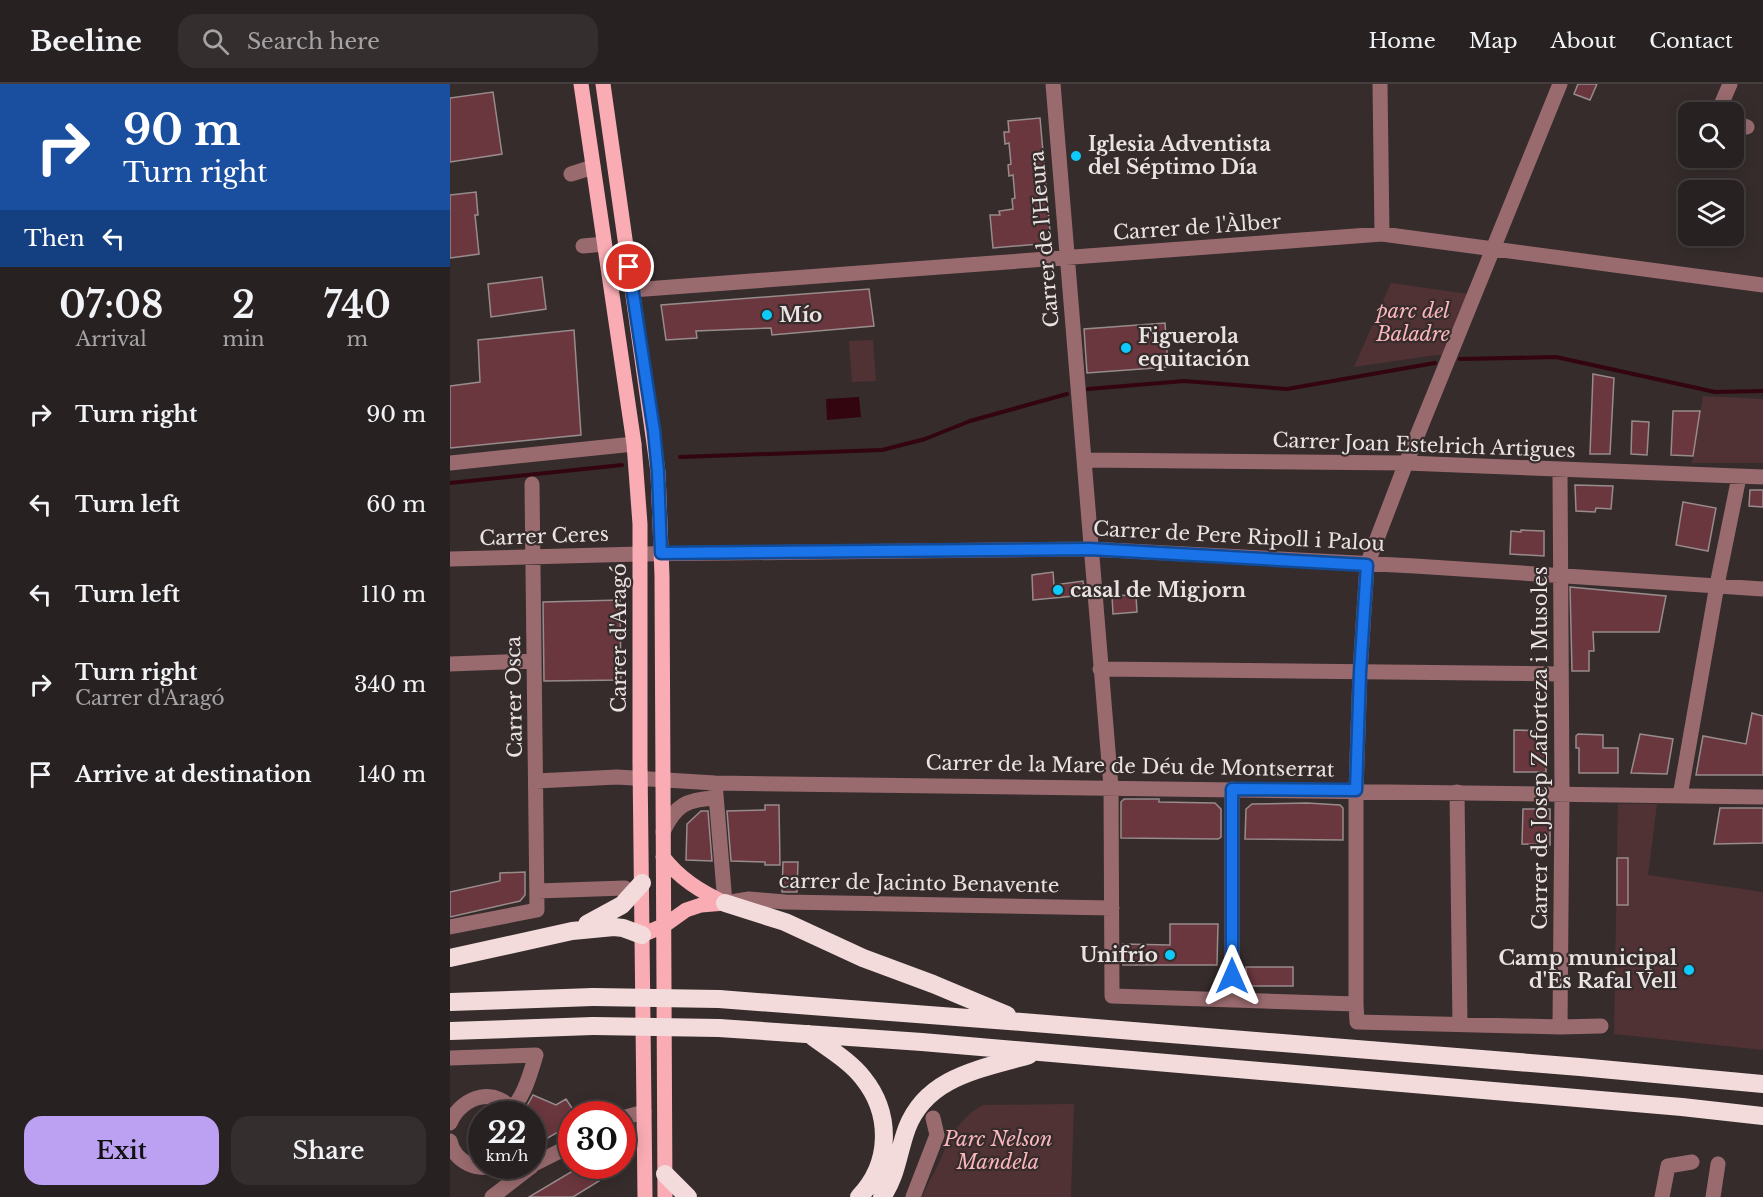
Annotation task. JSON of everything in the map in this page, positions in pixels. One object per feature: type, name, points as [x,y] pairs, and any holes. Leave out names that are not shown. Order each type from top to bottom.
[{"type":"highway","points":[[572,931],[622,906],[633,885]]},
{"type":"highway","points":[[725,903],[785,922],[863,958],[933,984],[1022,1022]]},
{"type":"highway","points":[[450,958],[572,931],[614,927],[642,935]]},
{"type":"highway","points":[[450,1002],[593,997],[719,999],[1604,1069],[1763,1084]]},
{"type":"highway","points":[[450,1031],[593,1026],[719,1028],[1039,1052],[1682,1107],[1763,1116]]},
{"type":"highway","points":[[809,1034],[862,1076],[878,1101],[884,1137],[881,1160],[876,1175],[859,1197]]},
{"type":"highway","points":[[882,1197],[896,1171],[912,1116],[931,1092],[956,1077],[1039,1052]]},
{"type":"highway","points":[[665,1174],[688,1197]]},
{"type":"main road","points":[[603,84],[658,464],[665,925],[665,1197]]},
{"type":"main road","name":"Carrer d'Aragó","points":[[583,86],[634,444],[640,524],[640,779],[633,885],[642,935],[645,1197]]},
{"type":"main road","points":[[610,283],[620,289],[633,290]]},
{"type":"main road","points":[[663,857],[671,868],[688,883],[725,903]]},
{"type":"main road","points":[[642,935],[665,925],[686,910],[701,905],[725,903]]},
{"type":"main road","points":[[642,935],[665,952]]},
{"type":"street","name":"Carrer de l'Heura","points":[[1053,84],[1111,787],[1112,908]]},
{"type":"street","points":[[1380,84],[1382,234]]},
{"type":"street","points":[[1560,84],[1367,565],[1356,790],[1356,1004],[1357,1022],[1560,1028],[1601,1026]]},
{"type":"street","points":[[1722,102],[1730,84]]},
{"type":"street","points":[[571,174],[593,167]]},
{"type":"street","name":"Carrer de l'Àlber","points":[[633,290],[1382,234],[1763,285]]},
{"type":"street","points":[[583,246],[604,244]]},
{"type":"street","points":[[450,463],[634,444]]},
{"type":"street","name":"Carrer Joan Estelrich Artigues","points":[[1084,460],[1406,463],[1763,477]]},
{"type":"street","name":"Carrer de Josep Zaforteza i Musoles","points":[[1560,470],[1562,793],[1560,1028]]},
{"type":"street","points":[[1680,796],[1717,585],[1739,477]]},
{"type":"street","name":"Carrer Osca","points":[[450,927],[537,910],[532,484]]},
{"type":"street","name":"Carrer de Pere Ripoll i Palou","points":[[640,554],[1090,549],[1561,575],[1763,589]]},
{"type":"street","name":"Carrer Ceres","points":[[450,559],[640,554]]},
{"type":"street","points":[[450,663],[534,661]]},
{"type":"street","points":[[1100,669],[1561,674]]},
{"type":"street","name":"Carrer de la Mare de Déu de Montserrat","points":[[536,781],[617,777],[715,783],[1763,797]]},
{"type":"street","points":[[715,783],[725,903]]},
{"type":"street","points":[[1232,789],[1232,999]]},
{"type":"street","points":[[1457,792],[1460,1024]]},
{"type":"street","points":[[663,832],[674,812],[682,806],[699,799],[716,798]]},
{"type":"street","points":[[537,891],[633,885]]},
{"type":"street","name":"carrer de Jacinto Benavente","points":[[725,903],[749,899],[785,902],[1112,908]]},
{"type":"street","points":[[1112,908],[1113,996],[1356,1004]]},
{"type":"street","points":[[450,1058],[536,1055],[527,1084],[518,1101]]},
{"type":"street","points":[[450,1123],[461,1105],[471,1099],[482,1096],[493,1097],[501,1101]]},
{"type":"street","points":[[636,1114],[644,1112]]},
{"type":"street","points":[[913,1197],[937,1135],[933,1118]]},
{"type":"street","points":[[452,1144],[457,1156],[468,1164]]},
{"type":"street","points":[[1662,1197],[1668,1166],[1692,1162]]},
{"type":"street","points":[[1713,1197],[1719,1164]]},
{"type":"street","points":[[494,1179],[498,1194],[516,1179]]},
{"type":"green space","name":"parc del Baladre","points":[[1391,283],[1475,295],[1450,355],[1354,367]]},
{"type":"green space","points":[[873,340],[876,381],[852,382],[849,341]]},
{"type":"green space","points":[[1703,396],[1763,399],[1763,463],[1692,463]]},
{"type":"green space","name":"Camp municipal d'Es Rafal Vell","points":[[1618,804],[1657,804],[1648,875],[1763,892],[1763,1050],[1614,1034]]},
{"type":"green space","name":"Parc Nelson Mandela","points":[[1074,1104],[1071,1197],[922,1197],[956,1130],[967,1116],[983,1105]]},
{"type":"shaded area","points":[[859,397],[861,417],[827,420],[826,399]]},
{"type":"building","points":[[1578,84],[1597,84],[1590,100],[1574,94]]},
{"type":"building","points":[[493,92],[502,154],[450,162],[450,98]]},
{"type":"building","points":[[1040,118],[1051,243],[993,248],[990,215],[1000,215],[999,211],[1013,209],[1012,199],[1015,198],[1013,175],[1009,176],[1008,165],[1011,164],[1009,143],[1005,144],[1004,132],[1009,132],[1008,121]]},
{"type":"building","points":[[476,192],[478,215],[475,215],[479,254],[450,258],[450,195]]},
{"type":"building","points":[[542,277],[546,309],[491,317],[488,284]]},
{"type":"building","name":"Mío","points":[[869,289],[874,326],[772,335],[771,328],[696,331],[697,338],[666,340],[661,305]]},
{"type":"building","name":"Figuerola equitación","points":[[1165,323],[1168,367],[1087,373],[1084,329]]},
{"type":"building","points":[[574,330],[581,435],[450,448],[450,386],[480,382],[478,340]]},
{"type":"building","points":[[1593,374],[1614,378],[1610,454],[1590,454]]},
{"type":"building","points":[[1673,411],[1700,411],[1693,456],[1671,455]]},
{"type":"building","points":[[1632,421],[1649,422],[1647,455],[1631,454]]},
{"type":"building","points":[[1575,485],[1613,486],[1611,509],[1596,508],[1595,512],[1576,511]]},
{"type":"building","points":[[1750,490],[1763,490],[1763,507],[1749,506]]},
{"type":"building","points":[[1683,502],[1716,508],[1708,551],[1676,545]]},
{"type":"building","points":[[1521,530],[1544,531],[1544,556],[1510,554],[1511,531],[1521,532]]},
{"type":"building","name":"casal de Migjorn","points":[[1053,572],[1054,585],[1083,581],[1085,595],[1033,600],[1032,575]]},
{"type":"building","points":[[1570,587],[1666,596],[1659,632],[1593,632],[1594,651],[1589,651],[1589,671],[1572,671]]},
{"type":"building","points":[[1130,595],[1130,597],[1136,596],[1137,612],[1113,614],[1112,596]]},
{"type":"building","points":[[620,600],[621,680],[544,681],[543,602]]},
{"type":"building","points":[[1752,713],[1763,716],[1763,775],[1696,775],[1703,736],[1746,744]]},
{"type":"building","points":[[1514,730],[1546,731],[1546,772],[1514,772]]},
{"type":"building","points":[[1578,734],[1603,735],[1603,748],[1618,748],[1618,773],[1579,773],[1579,748],[1576,748]]},
{"type":"building","points":[[1640,734],[1673,739],[1667,774],[1631,773]]},
{"type":"building","points":[[1124,799],[1215,803],[1221,809],[1221,837],[1218,839],[1121,838],[1121,802]]},
{"type":"building","points":[[1252,804],[1340,805],[1343,808],[1343,840],[1245,839],[1246,809]]},
{"type":"building","points":[[765,805],[779,805],[780,865],[731,861],[727,811],[765,810]]},
{"type":"building","points":[[1720,808],[1763,808],[1763,843],[1714,844]]},
{"type":"building","points":[[1523,809],[1550,809],[1550,845],[1522,844]]},
{"type":"building","points":[[701,811],[708,811],[712,861],[686,860],[687,824]]},
{"type":"building","points":[[1617,858],[1628,858],[1628,905],[1617,905]]},
{"type":"building","points":[[783,862],[798,862],[797,892],[782,892]]},
{"type":"building","points":[[525,872],[525,895],[520,901],[450,917],[450,892],[500,881],[500,873]]},
{"type":"building","name":"Unifrío","points":[[1170,924],[1218,924],[1217,965],[1123,965],[1123,944],[1170,945]]},
{"type":"building","points":[[1246,967],[1293,967],[1293,986],[1246,986]]},
{"type":"building","points":[[533,1095],[558,1104],[558,1132],[546,1139],[546,1101],[530,1101]]},
{"type":"building","points":[[559,1179],[598,1179],[599,1181],[573,1197],[529,1197]]},
{"type":"waterway","points":[[1460,359],[1556,357],[1715,392],[1763,391]]},
{"type":"waterway","points":[[1088,389],[1184,381],[1287,389],[1435,363]]},
{"type":"waterway","points":[[680,457],[882,450],[925,439],[970,421],[1067,394]]},
{"type":"waterway","points":[[450,483],[622,465]]},
{"type":"place","name":"Iglesia Adventista del Séptimo Día","points":[[1076,156]]},
{"type":"place","name":"Mío","points":[[767,315]]},
{"type":"place","name":"Figuerola equitación","points":[[1126,348]]},
{"type":"place","name":"casal de Migjorn","points":[[1058,590]]},
{"type":"place","name":"Unifrío","points":[[1170,955]]},
{"type":"place","name":"Camp municipal d'Es Rafal Vell","points":[[1689,970]]},
{"type":"route","points":[[629,267],[654,431],[661,553],[1090,549],[1367,565],[1356,790],[1232,789],[1232,976]]}]
